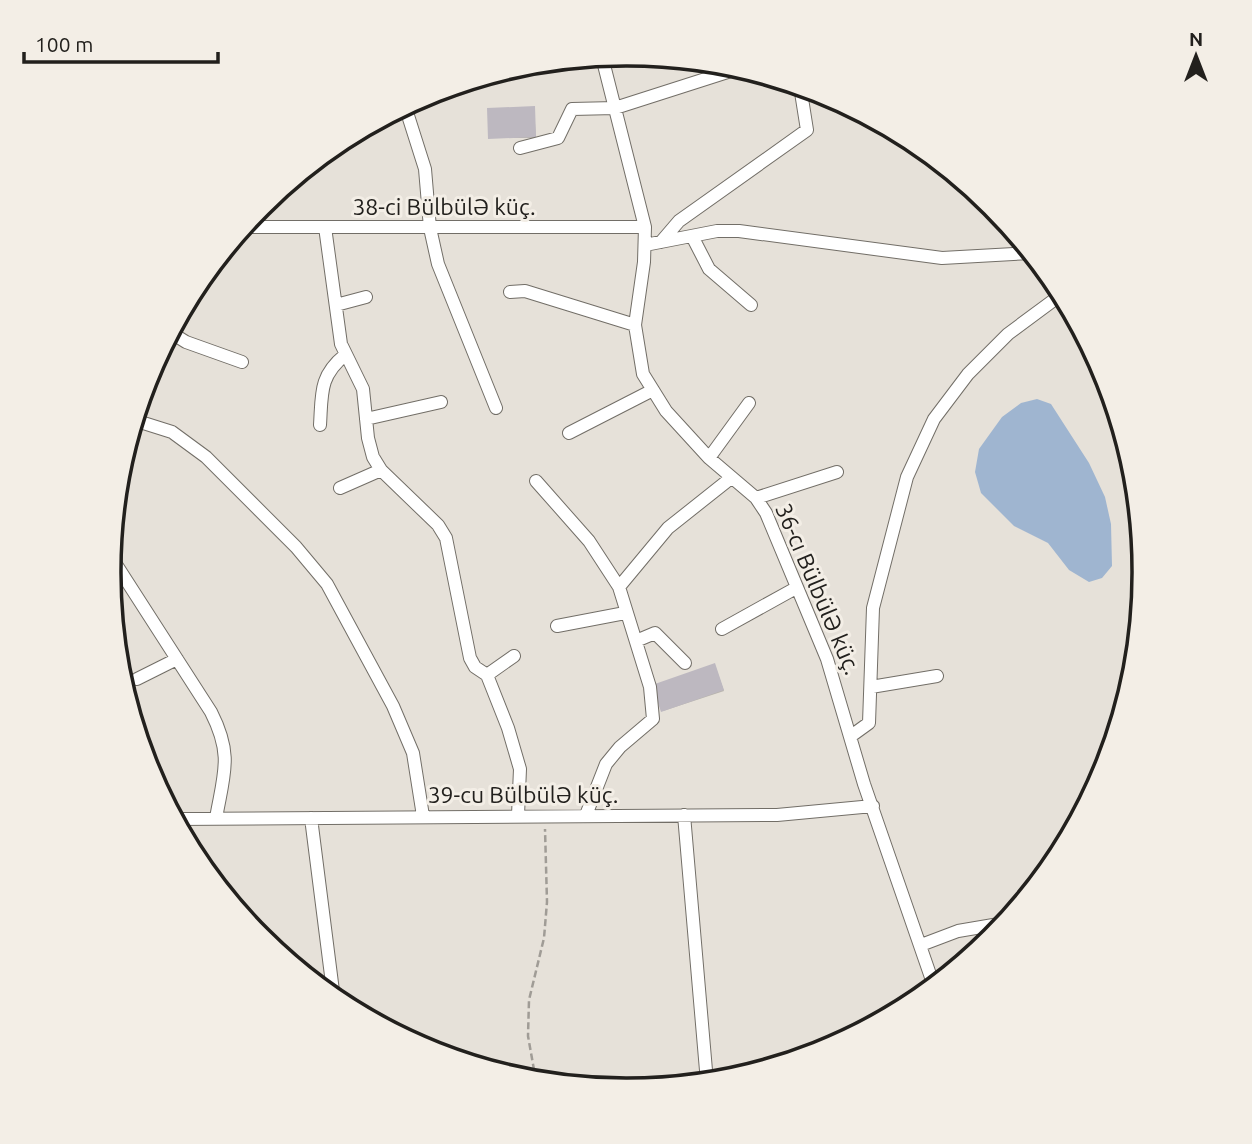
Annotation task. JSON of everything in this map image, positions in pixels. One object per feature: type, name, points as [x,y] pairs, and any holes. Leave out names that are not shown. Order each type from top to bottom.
[{"type":"street","name":"36-cı Bülbülə küç.","points":[[605,67],[645,227],[635,325],[643,374],[652,391],[709,458],[756,498],[766,513],[827,659],[931,975]]},
{"type":"street","points":[[520,148],[558,138],[572,109],[579,106],[615,108],[718,75]]},
{"type":"street","points":[[662,242],[679,220],[807,130],[802,98]]},
{"type":"street","points":[[408,116],[425,169],[430,228],[438,264],[496,408]]},
{"type":"street","name":"38-ci Bülbülə küç.","points":[[258,227],[645,227]]},
{"type":"street","points":[[325,227],[345,355],[356,371],[363,389],[373,457],[381,470],[438,525],[446,538],[470,657],[475,667],[487,675],[508,728],[520,769],[518,815]]},
{"type":"street","points":[[645,245],[739,231],[942,258],[1018,254]]},
{"type":"street","points":[[692,236],[709,269],[751,305]]},
{"type":"street","points":[[510,292],[525,291],[635,325]]},
{"type":"street","points":[[336,305],[366,298]]},
{"type":"street","points":[[851,736],[869,723],[873,608],[880,571],[907,477],[934,419],[968,374],[1008,334],[1052,301]]},
{"type":"street","points":[[179,337],[242,362]]},
{"type":"street","points":[[320,425],[323,384],[330,367],[345,355]]},
{"type":"street","points":[[569,433],[652,391]]},
{"type":"street","points":[[366,419],[441,402]]},
{"type":"street","points":[[709,458],[749,403]]},
{"type":"street","points":[[143,424],[172,432],[206,457],[296,547],[327,584],[393,706],[413,753],[423,816]]},
{"type":"street","points":[[340,488],[381,470]]},
{"type":"street","points":[[756,498],[836,472]]},
{"type":"street","points":[[619,587],[668,528],[731,478]]},
{"type":"street","points":[[536,481],[589,541],[619,587],[650,687],[653,719],[620,747],[606,764],[586,815]]},
{"type":"street","points":[[121,572],[224,737],[225,763],[216,818]]},
{"type":"street","points":[[722,629],[796,589]]},
{"type":"street","points":[[557,626],[625,613]]},
{"type":"street","points":[[636,641],[655,634],[685,663]]},
{"type":"street","points":[[487,675],[514,656]]},
{"type":"street","points":[[137,679],[177,659]]},
{"type":"street","points":[[871,687],[937,676]]},
{"type":"street","name":"39-cu Bülbülə küç.","points":[[185,819],[777,815],[873,806]]},
{"type":"street","points":[[684,815],[707,1071]]},
{"type":"street","points":[[311,818],[332,983]]},
{"type":"street","points":[[921,945],[958,930],[986,926]]},
{"type":"path","points":[[534,1069],[528,1036],[529,1000],[544,939],[547,902],[545,815]]},
{"type":"water","points":[[1037,399],[1051,404],[1089,463],[1105,497],[1111,524],[1112,566],[1102,578],[1089,582],[1069,570],[1048,543],[1014,526],[981,493],[975,472],[979,449],[1002,417],[1021,403]]},
{"type":"building","points":[[535,106],[536,137],[488,139],[487,108]]},
{"type":"building","points":[[715,663],[724,690],[661,712],[652,685]]}]
